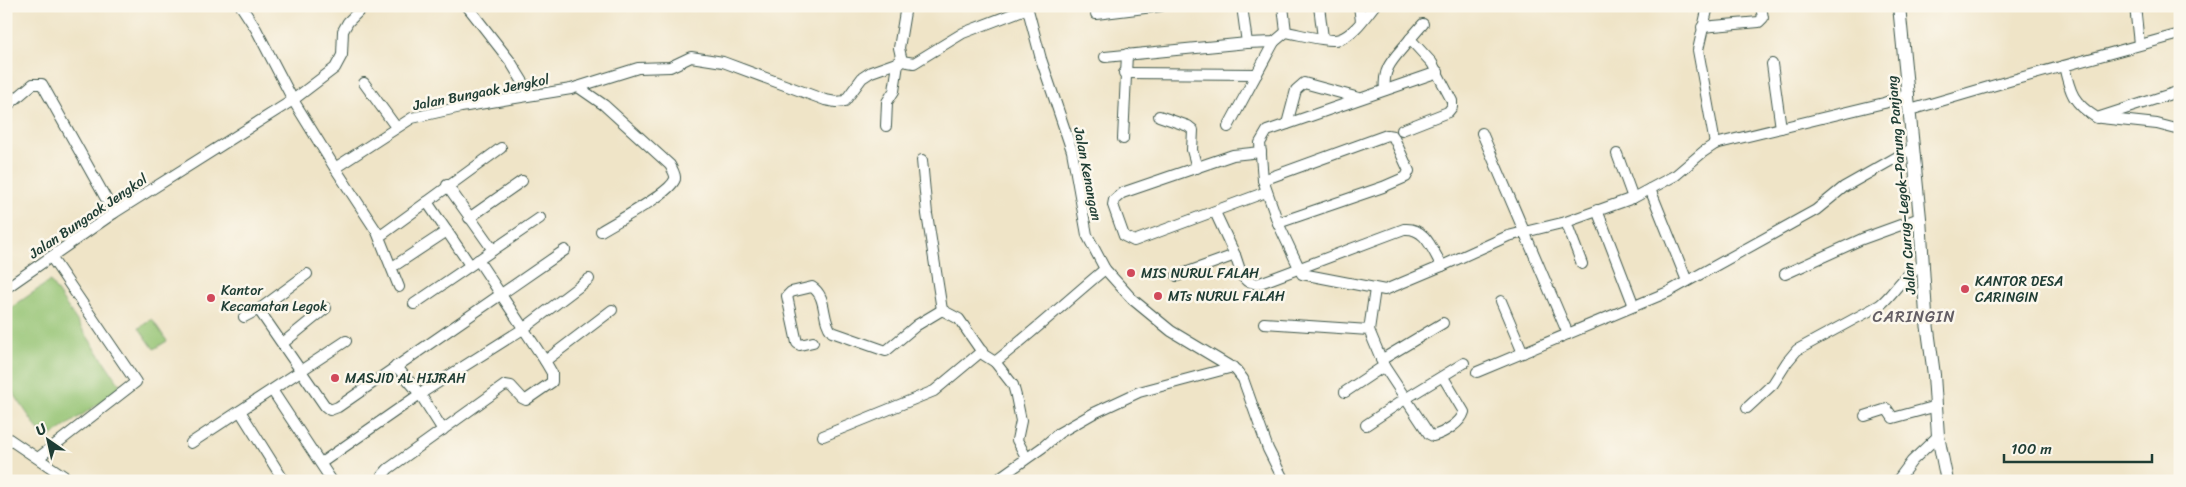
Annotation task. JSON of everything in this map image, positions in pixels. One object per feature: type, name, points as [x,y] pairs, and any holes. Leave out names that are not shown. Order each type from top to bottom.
[{"type":"main road","name":"Jalan Curug–Legok–Parung Panjang","points":[[1899,6],[1909,94],[1926,315],[1937,406],[1938,436],[1947,481]]},
{"type":"street","points":[[241,6],[256,29],[293,100],[377,232],[399,287]]},
{"type":"street","name":"Jalan Bungaok Jengkol","points":[[6,288],[114,213],[293,100],[339,63],[342,52],[342,31],[364,6]]},
{"type":"street","points":[[467,6],[510,61],[531,95]]},
{"type":"street","points":[[886,126],[887,102],[894,91],[900,63],[899,48],[906,6]]},
{"type":"street","points":[[1096,14],[1161,6]]},
{"type":"street","points":[[1242,6],[1247,43]]},
{"type":"street","points":[[1283,6],[1286,32]]},
{"type":"street","points":[[1319,6],[1323,38]]},
{"type":"street","points":[[1359,6],[1361,21]]},
{"type":"street","points":[[1228,127],[1274,42],[1286,32],[1323,38],[1330,41],[1340,40],[1348,35],[1374,6]]},
{"type":"street","points":[[1708,6],[1698,50],[1715,144]]},
{"type":"street","points":[[1702,27],[1759,22],[1763,17],[1762,6]]},
{"type":"street","points":[[2135,6],[2139,44]]},
{"type":"street","name":"Jalan Bungaok Jengkol","points":[[335,168],[412,118],[578,87],[638,68],[670,67],[691,56],[723,62],[818,98],[836,102],[845,101],[862,78],[871,72],[900,63],[914,63],[963,33],[1027,7]]},
{"type":"street","name":"Jalan Kenangan","points":[[1027,7],[1041,59],[1072,151],[1087,235],[1105,269],[1132,299],[1171,332],[1233,367],[1243,378],[1268,449],[1284,481]]},
{"type":"street","points":[[1385,90],[1384,79],[1386,70],[1423,24]]},
{"type":"street","points":[[1910,110],[2180,34]]},
{"type":"street","points":[[1402,130],[1442,114],[1452,107],[1452,101],[1438,72],[1410,39]]},
{"type":"street","points":[[1105,57],[1274,42]]},
{"type":"street","points":[[1123,139],[1124,73],[1127,54]]},
{"type":"street","points":[[1772,64],[1781,128]]},
{"type":"street","points":[[2064,66],[2072,96],[2078,104],[2097,118],[2158,124],[2180,130]]},
{"type":"street","points":[[1438,72],[1359,98],[1264,134],[1260,143],[1263,180],[1266,192],[1302,274],[1375,289],[1393,287],[1508,236],[1566,222],[1632,198],[1676,175],[1715,144],[1884,103],[1909,94]]},
{"type":"street","points":[[1124,73],[1257,74]]},
{"type":"street","points":[[364,83],[396,127]]},
{"type":"street","points":[[1288,124],[1296,90],[1302,84],[1308,83],[1359,98]]},
{"type":"street","points":[[6,107],[33,84],[42,84],[114,213]]},
{"type":"street","points":[[578,87],[604,105],[670,164],[675,176],[675,180],[668,188],[640,209],[601,231]]},
{"type":"street","points":[[2097,118],[2180,92]]},
{"type":"street","points":[[1159,116],[1188,126],[1193,130],[1192,150],[1197,168]]},
{"type":"street","points":[[1482,133],[1526,231],[1568,334]]},
{"type":"street","points":[[1263,180],[1387,135],[1393,136],[1408,170],[1406,177],[1383,187],[1278,223]]},
{"type":"street","points":[[383,234],[428,202],[447,185],[501,148]]},
{"type":"street","points":[[1477,372],[1687,282],[1816,210],[1844,187],[1913,148]]},
{"type":"street","points":[[1261,152],[1234,155],[1117,196],[1113,205],[1124,236],[1134,240],[1266,192]]},
{"type":"street","points":[[1617,154],[1632,198]]},
{"type":"street","points":[[922,160],[927,214],[942,310]]},
{"type":"street","points":[[469,218],[522,181]]},
{"type":"street","points":[[447,185],[493,250]]},
{"type":"street","points":[[1650,189],[1687,282]]},
{"type":"street","points":[[381,481],[384,472],[506,384],[511,386],[522,398],[529,399],[552,382],[552,373],[523,328],[500,295],[448,231],[428,202]]},
{"type":"street","points":[[1598,210],[1634,306]]},
{"type":"street","points":[[1215,212],[1235,254],[1242,276],[1247,281],[1254,283],[1299,269],[1404,229],[1412,229],[1424,234],[1442,266]]},
{"type":"street","points":[[414,304],[540,218]]},
{"type":"street","points":[[1785,274],[1862,239],[1920,218]]},
{"type":"street","points":[[1566,222],[1582,264]]},
{"type":"street","points":[[397,264],[448,231]]},
{"type":"street","points":[[261,308],[261,313],[325,406],[330,410],[338,407],[565,250]]},
{"type":"street","points":[[1177,276],[1235,254]]},
{"type":"street","points":[[38,458],[136,382],[50,257]]},
{"type":"street","points":[[1747,408],[1773,384],[1797,350],[1880,305],[1888,298],[1902,279],[1923,266]]},
{"type":"street","points":[[995,362],[1030,335],[1058,308],[1105,269]]},
{"type":"street","points":[[244,317],[261,308],[307,274]]},
{"type":"street","points":[[321,463],[420,394],[523,328],[589,279]]},
{"type":"street","points":[[813,342],[800,344],[795,340],[787,296],[791,292],[812,287],[819,292],[830,330],[876,346],[884,351],[942,310]]},
{"type":"street","points":[[1375,289],[1369,330],[1382,363],[1429,434],[1433,436],[1460,420],[1464,412],[1443,377]]},
{"type":"street","points":[[1501,301],[1523,353]]},
{"type":"street","points":[[283,343],[326,308]]},
{"type":"street","points":[[545,361],[612,310]]},
{"type":"street","points":[[942,310],[959,319],[982,351],[991,361],[995,362],[1012,386],[1021,421],[1017,440],[1026,457]]},
{"type":"street","points":[[1264,322],[1369,330]]},
{"type":"street","points":[[1345,392],[1382,363],[1443,323]]},
{"type":"street","points":[[191,444],[346,341]]},
{"type":"street","points":[[823,436],[934,391],[982,351]]},
{"type":"street","points":[[1366,425],[1464,363]]},
{"type":"street","points":[[396,366],[420,394],[443,430]]},
{"type":"street","points":[[998,481],[1026,457],[1043,447],[1059,433],[1094,413],[1139,392],[1233,367]]},
{"type":"street","points":[[272,390],[332,481]]},
{"type":"street","points":[[1865,416],[1887,409],[1893,418],[1937,406]]},
{"type":"street","points":[[240,411],[284,481]]},
{"type":"street","points":[[6,436],[71,481]]},
{"type":"street","points":[[1897,481],[1912,461],[1933,443],[1938,436]]},
{"type":"green space","points":[[50,281],[122,388],[45,440],[6,382],[6,311]]},
{"type":"green space","points":[[152,319],[167,341],[154,349],[139,328]]},
{"type":"place","name":"MIS NURUL FALAH","points":[[1131,273]]},
{"type":"place","name":"KANTOR DESA CARINGIN","points":[[1965,289]]},
{"type":"place","name":"MTs NURUL FALAH","points":[[1158,296]]},
{"type":"place","name":"Kantor Kecamatan Legok","points":[[211,298]]},
{"type":"place","name":"MASJID AL HIJRAH","points":[[335,378]]},
{"type":"district","name":"CARINGIN","points":[[1914,316]]}]
